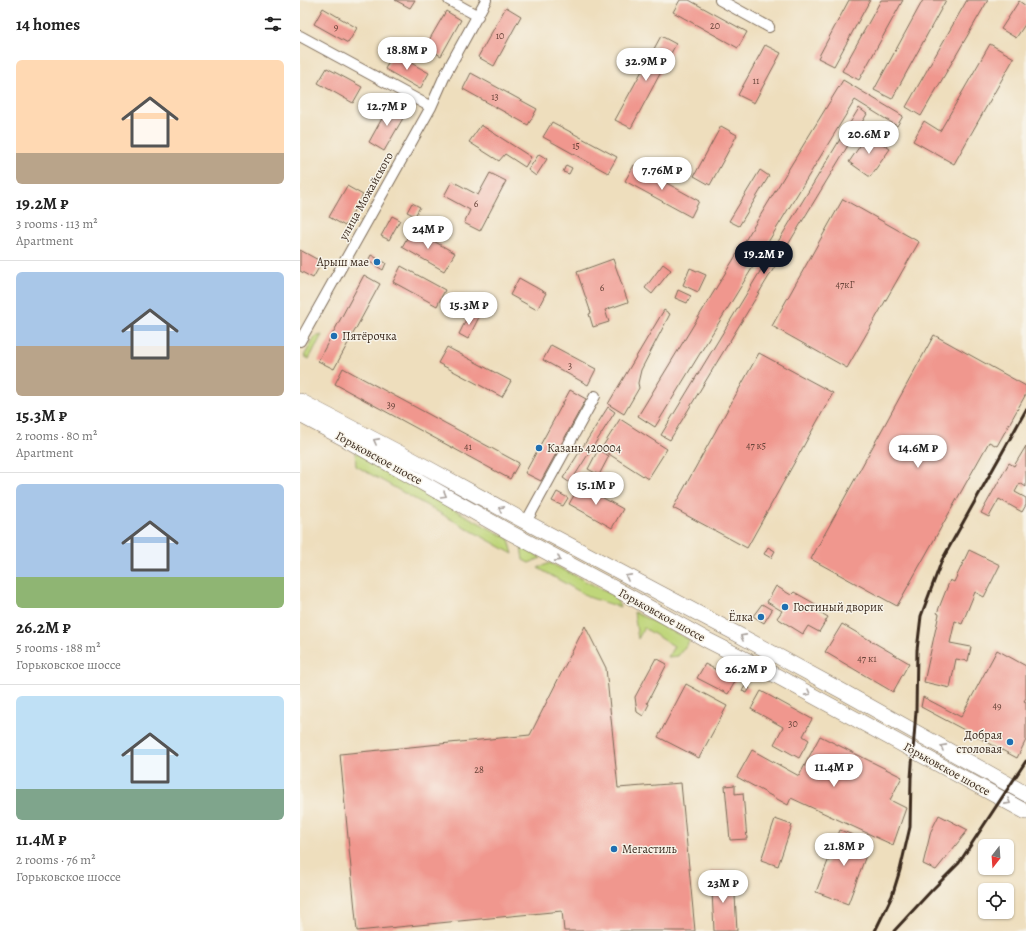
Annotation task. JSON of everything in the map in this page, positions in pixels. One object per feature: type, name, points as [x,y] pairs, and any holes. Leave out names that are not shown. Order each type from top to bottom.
[{"type":"main road","name":"Горьковское шоссе","points":[[300,401],[411,459],[829,684],[1026,794]]},
{"type":"main road","name":"Горьковское шоссе","points":[[300,415],[347,440],[529,544],[625,594],[707,640],[764,669],[1026,812]]},
{"type":"street","points":[[449,0],[478,16]]},
{"type":"street","name":"улица Можайского","points":[[300,341],[431,107],[446,72],[486,0]]},
{"type":"street","points":[[720,0],[769,27]]},
{"type":"street","points":[[300,36],[431,107]]},
{"type":"street","points":[[526,522],[595,396]]},
{"type":"green space","points":[[322,335],[309,359],[304,356],[315,337]]},
{"type":"green space","points":[[355,451],[417,485],[422,492],[509,539],[513,554],[356,466]]},
{"type":"green space","points":[[521,546],[541,558],[529,563],[523,560]]},
{"type":"green space","points":[[550,563],[615,596],[620,607],[591,598],[538,568]]},
{"type":"green space","points":[[634,612],[690,640],[678,656],[668,657],[674,646],[644,628],[638,639]]},
{"type":"building","points":[[395,0],[415,0],[410,8]]},
{"type":"building","points":[[680,0],[689,0],[747,32],[738,48],[673,12]]},
{"type":"building","points":[[849,0],[870,0],[834,66],[818,58]]},
{"type":"building","points":[[881,0],[903,0],[859,80],[842,71]]},
{"type":"building","points":[[923,0],[946,0],[892,99],[874,90]]},
{"type":"building","points":[[967,0],[988,0],[921,116],[906,107]]},
{"type":"building","points":[[1019,1],[1026,6],[1026,23],[1016,38],[1001,29]]},
{"type":"building","points":[[506,7],[521,16],[494,66],[478,57]]},
{"type":"building","points":[[323,8],[357,28],[348,43],[314,24]]},
{"type":"building","points":[[446,11],[461,20],[441,56],[425,47]]},
{"type":"building","points":[[661,36],[676,44],[631,128],[615,120]]},
{"type":"building","points":[[990,44],[1014,58],[954,164],[913,141],[924,121],[940,131]]},
{"type":"building","points":[[765,45],[781,53],[754,103],[738,95]]},
{"type":"building","points":[[393,53],[429,73],[420,89],[385,69]]},
{"type":"building","points":[[327,68],[362,87],[353,103],[318,83]]},
{"type":"building","points":[[471,73],[537,109],[528,125],[463,89]]},
{"type":"building","points":[[843,80],[903,116],[897,126],[855,100],[655,427],[638,416]]},
{"type":"building","points":[[390,104],[406,113],[384,151],[369,142]]},
{"type":"building","points":[[859,108],[867,114],[670,440],[661,435]]},
{"type":"building","points":[[552,122],[617,157],[608,173],[543,137]]},
{"type":"building","points":[[481,125],[531,157],[525,167],[505,154],[499,161],[469,142]]},
{"type":"building","points":[[721,126],[737,135],[710,185],[694,176]]},
{"type":"building","points":[[868,134],[890,149],[870,177],[849,162]]},
{"type":"building","points":[[539,154],[547,159],[536,176],[528,170]]},
{"type":"building","points":[[566,165],[572,168],[569,174],[563,172]]},
{"type":"building","points":[[634,165],[699,201],[691,217],[625,181]]},
{"type":"building","points":[[760,170],[769,176],[739,226],[729,221]]},
{"type":"building","points":[[490,173],[506,181],[480,231],[464,223],[470,210],[444,196],[452,181],[478,195]]},
{"type":"building","points":[[347,186],[363,195],[345,226],[329,217]]},
{"type":"building","points":[[843,199],[919,242],[847,368],[772,326]]},
{"type":"building","points":[[412,203],[420,207],[415,216],[407,212]]},
{"type":"building","points":[[392,216],[400,220],[389,240],[381,236]]},
{"type":"building","points":[[412,229],[455,253],[444,271],[402,247]]},
{"type":"building","points":[[300,250],[322,262],[313,278],[300,271]]},
{"type":"building","name":"Арыш мае","points":[[371,255],[386,263],[383,270],[368,261]]},
{"type":"building","points":[[613,259],[628,302],[605,310],[609,322],[593,327],[589,314],[591,313],[577,272]]},
{"type":"building","points":[[663,264],[671,270],[652,294],[645,288]]},
{"type":"building","points":[[401,266],[445,290],[437,306],[393,282]]},
{"type":"building","points":[[690,268],[706,275],[698,292],[683,285]]},
{"type":"building","points":[[364,275],[380,284],[334,369],[318,361]]},
{"type":"building","points":[[519,278],[546,293],[537,310],[510,295]]},
{"type":"building","points":[[678,290],[691,296],[687,303],[675,298]]},
{"type":"building","points":[[664,310],[670,314],[641,370],[638,383],[639,388],[624,414],[608,404]]},
{"type":"building","points":[[470,312],[479,317],[468,339],[459,334]]},
{"type":"building","points":[[934,335],[1026,386],[1026,394],[997,446],[989,442],[897,606],[811,559]]},
{"type":"building","points":[[551,345],[596,369],[588,385],[543,360]]},
{"type":"building","points":[[447,347],[511,381],[502,397],[438,363]]},
{"type":"building","points":[[759,353],[833,393],[747,548],[673,508]]},
{"type":"building","points":[[343,368],[519,463],[510,479],[335,384]]},
{"type":"building","points":[[570,390],[586,399],[541,481],[525,473]]},
{"type":"building","points":[[608,407],[615,412],[570,483],[563,478]]},
{"type":"building","points":[[620,419],[667,449],[648,479],[601,449]]},
{"type":"building","points":[[1026,446],[1026,487],[1020,483],[1015,492],[1026,498],[1026,505],[1022,512],[999,499],[989,517],[981,513],[1009,463],[1014,466]]},
{"type":"building","points":[[598,450],[609,456],[599,475],[588,469]]},
{"type":"building","points":[[580,485],[623,509],[612,528],[569,504]]},
{"type":"building","points":[[557,492],[568,498],[563,506],[552,501]]},
{"type":"building","points":[[768,547],[775,551],[771,558],[764,554]]},
{"type":"building","points":[[969,550],[1000,565],[984,597],[975,592],[962,624],[955,621],[950,643],[971,647],[968,661],[956,659],[950,688],[924,682],[939,614],[937,613],[950,580],[954,582]]},
{"type":"building","points":[[776,586],[791,595],[794,592],[819,606],[816,610],[828,617],[819,632],[808,626],[803,634],[777,618],[782,611],[767,602]]},
{"type":"building","points":[[762,604],[772,610],[764,623],[753,616]]},
{"type":"building","points":[[842,624],[909,663],[893,692],[825,652]]},
{"type":"building","points":[[585,626],[606,668],[618,788],[681,783],[695,931],[564,931],[562,911],[357,931],[340,754],[530,735]]},
{"type":"building","points":[[997,650],[1026,666],[1026,698],[1024,701],[1026,702],[1026,740],[1017,758],[921,707],[923,697],[961,717]]},
{"type":"building","points":[[656,658],[667,664],[647,703],[649,704],[643,716],[637,712],[635,697]]},
{"type":"building","points":[[705,664],[736,680],[728,694],[697,678]]},
{"type":"building","points":[[686,684],[727,706],[699,758],[658,737]]},
{"type":"building","points":[[745,686],[750,688],[747,693],[742,691]]},
{"type":"building","points":[[761,691],[812,719],[803,736],[809,740],[799,758],[774,744],[783,727],[751,709]]},
{"type":"building","points":[[820,736],[902,777],[890,800],[906,808],[893,845],[791,798],[788,805],[737,777],[752,750],[799,776]]},
{"type":"building","points":[[735,785],[735,794],[743,793],[747,839],[730,840],[725,786]]},
{"type":"building","points":[[939,815],[968,830],[936,870],[923,864],[931,831]]},
{"type":"building","points":[[775,819],[792,825],[778,866],[761,860]]},
{"type":"building","points":[[840,830],[871,842],[848,904],[816,892]]},
{"type":"building","points":[[711,871],[725,871],[726,895],[735,895],[737,931],[714,931]]},
{"type":"railway","points":[[875,931],[892,896],[910,827],[911,778],[916,711],[917,650],[921,616],[942,560],[1026,410]]},
{"type":"railway","points":[[894,931],[959,863],[1026,761]]},
{"type":"place","name":"Арыш мае","points":[[377,262]]},
{"type":"place","name":"Пятёрочка","points":[[334,336]]},
{"type":"place","name":"Казань 420004","points":[[539,448]]},
{"type":"place","name":"Гостиный дворик","points":[[785,607]]},
{"type":"place","name":"Ёлка","points":[[761,617]]},
{"type":"place","name":"Добрая столовая","points":[[1010,742]]},
{"type":"place","name":"Мегастиль","points":[[614,849]]}]
